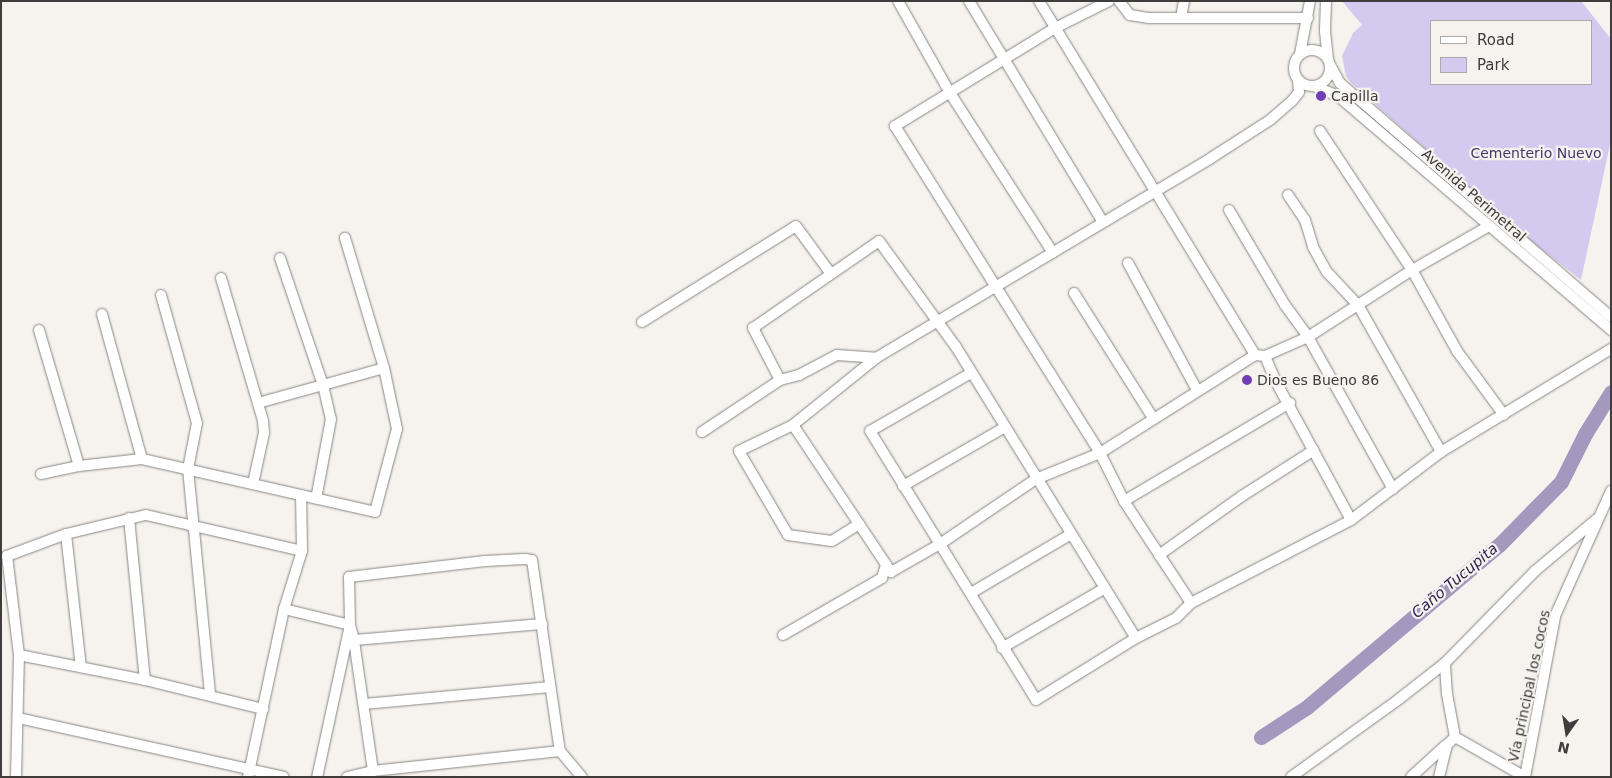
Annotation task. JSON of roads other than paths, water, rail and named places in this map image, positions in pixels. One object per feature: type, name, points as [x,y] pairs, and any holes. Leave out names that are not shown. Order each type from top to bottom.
[{"type":"street","points":[[898,1],[950,93],[1053,253]]},
{"type":"street","points":[[969,1],[1103,222]]},
{"type":"street","points":[[1040,1],[1155,191],[1290,403],[1351,520]]},
{"type":"street","points":[[1109,1],[1055,28],[1004,61],[895,126],[1100,453],[1124,501],[1191,603]]},
{"type":"street","points":[[1119,1],[1130,15],[1148,18],[1308,18]]},
{"type":"street","points":[[1181,18],[1184,1]]},
{"type":"street","points":[[859,524],[832,541],[788,535],[739,451],[793,425],[876,358],[996,288],[1285,109],[1299,92],[1294,68],[1300,54],[1310,1]]},
{"type":"street","name":"Avenida Perimetral","points":[[1326,1],[1325,31],[1329,62],[1340,82],[1611,317]]},
{"type":"street","points":[[1298,80],[1303,84],[1316,87],[1327,80],[1329,62],[1318,51],[1311,50],[1300,54]]},
{"type":"street","name":"Avenida Perimetral","points":[[1316,87],[1338,96],[1611,330]]},
{"type":"street","points":[[1320,132],[1412,270],[1457,351],[1504,416]]},
{"type":"street","points":[[1288,195],[1305,220],[1313,246],[1328,272],[1358,305],[1440,452]]},
{"type":"street","points":[[1229,210],[1285,304],[1308,337],[1393,489]]},
{"type":"street","points":[[642,322],[796,226],[831,274]]},
{"type":"street","points":[[793,425],[891,572],[940,544],[1036,479],[1100,453],[1197,390],[1260,356],[1308,337],[1412,270],[1489,226]]},
{"type":"street","points":[[41,474],[79,466],[142,459],[375,512],[396,429],[384,368],[344,238]]},
{"type":"street","points":[[780,380],[753,328],[878,242],[938,322],[1136,638]]},
{"type":"street","points":[[280,258],[323,385],[331,418],[316,499]]},
{"type":"street","points":[[1128,263],[1197,390]]},
{"type":"street","points":[[221,278],[263,421],[264,433],[253,484]]},
{"type":"street","points":[[1074,293],[1153,418]]},
{"type":"street","points":[[161,295],[197,422],[188,469],[192,526],[210,694]]},
{"type":"street","points":[[102,314],[142,459]]},
{"type":"street","points":[[39,330],[79,466]]},
{"type":"street","points":[[971,373],[870,431],[971,593],[1002,648],[1036,700],[1136,638],[1176,618],[1191,603],[1351,520],[1440,452],[1504,416],[1611,349]]},
{"type":"street","points":[[702,432],[780,380],[799,375],[837,355],[876,358]]},
{"type":"street","points":[[258,402],[384,368]]},
{"type":"street","points":[[1124,501],[1290,403]]},
{"type":"street","points":[[903,486],[1005,427]]},
{"type":"street","points":[[1159,555],[1242,496],[1314,450]]},
{"type":"street","name":"Vía principal los cocos","points":[[1525,777],[1555,616],[1611,491]]},
{"type":"street","points":[[249,773],[284,609],[302,551],[302,495]]},
{"type":"street","points":[[16,777],[18,655],[7,556],[66,534],[146,515],[302,551]]},
{"type":"street","points":[[129,518],[145,680]]},
{"type":"street","points":[[1291,777],[1400,699],[1445,663],[1535,571],[1597,519]]},
{"type":"street","points":[[66,534],[81,666]]},
{"type":"street","points":[[971,593],[1071,534]]},
{"type":"street","points":[[317,777],[350,625],[349,577],[485,561],[525,559],[532,560],[560,751],[582,777]]},
{"type":"street","points":[[783,635],[882,578],[886,565]]},
{"type":"street","points":[[1002,648],[1105,588]]},
{"type":"street","points":[[284,609],[350,625]]},
{"type":"street","points":[[354,640],[542,624]]},
{"type":"street","points":[[350,625],[354,640],[373,771]]},
{"type":"street","points":[[18,655],[81,666],[210,694],[263,709]]},
{"type":"street","points":[[1445,663],[1447,694],[1455,737],[1525,777]]},
{"type":"street","points":[[364,704],[550,687]]},
{"type":"street","points":[[18,718],[249,773],[284,777]]},
{"type":"street","points":[[1411,777],[1455,737]]},
{"type":"street","points":[[1438,777],[1447,745]]},
{"type":"street","points":[[347,777],[373,771],[560,751]]},
{"type":"waterway","name":"Caño Tucupita","points":[[1261,737],[1307,707],[1499,545],[1561,482],[1585,434],[1611,392]]},
{"type":"waterway","name":"Caño Tucupita","points":[[1603,405],[1611,406]]},
{"type":"place","name":"Capilla","points":[[1321,96]]},
{"type":"place","name":"Dios es Bueno 86","points":[[1247,380]]},
{"type":"park label","name":"Cementerio Nuevo","points":[[1536,153]]}]
